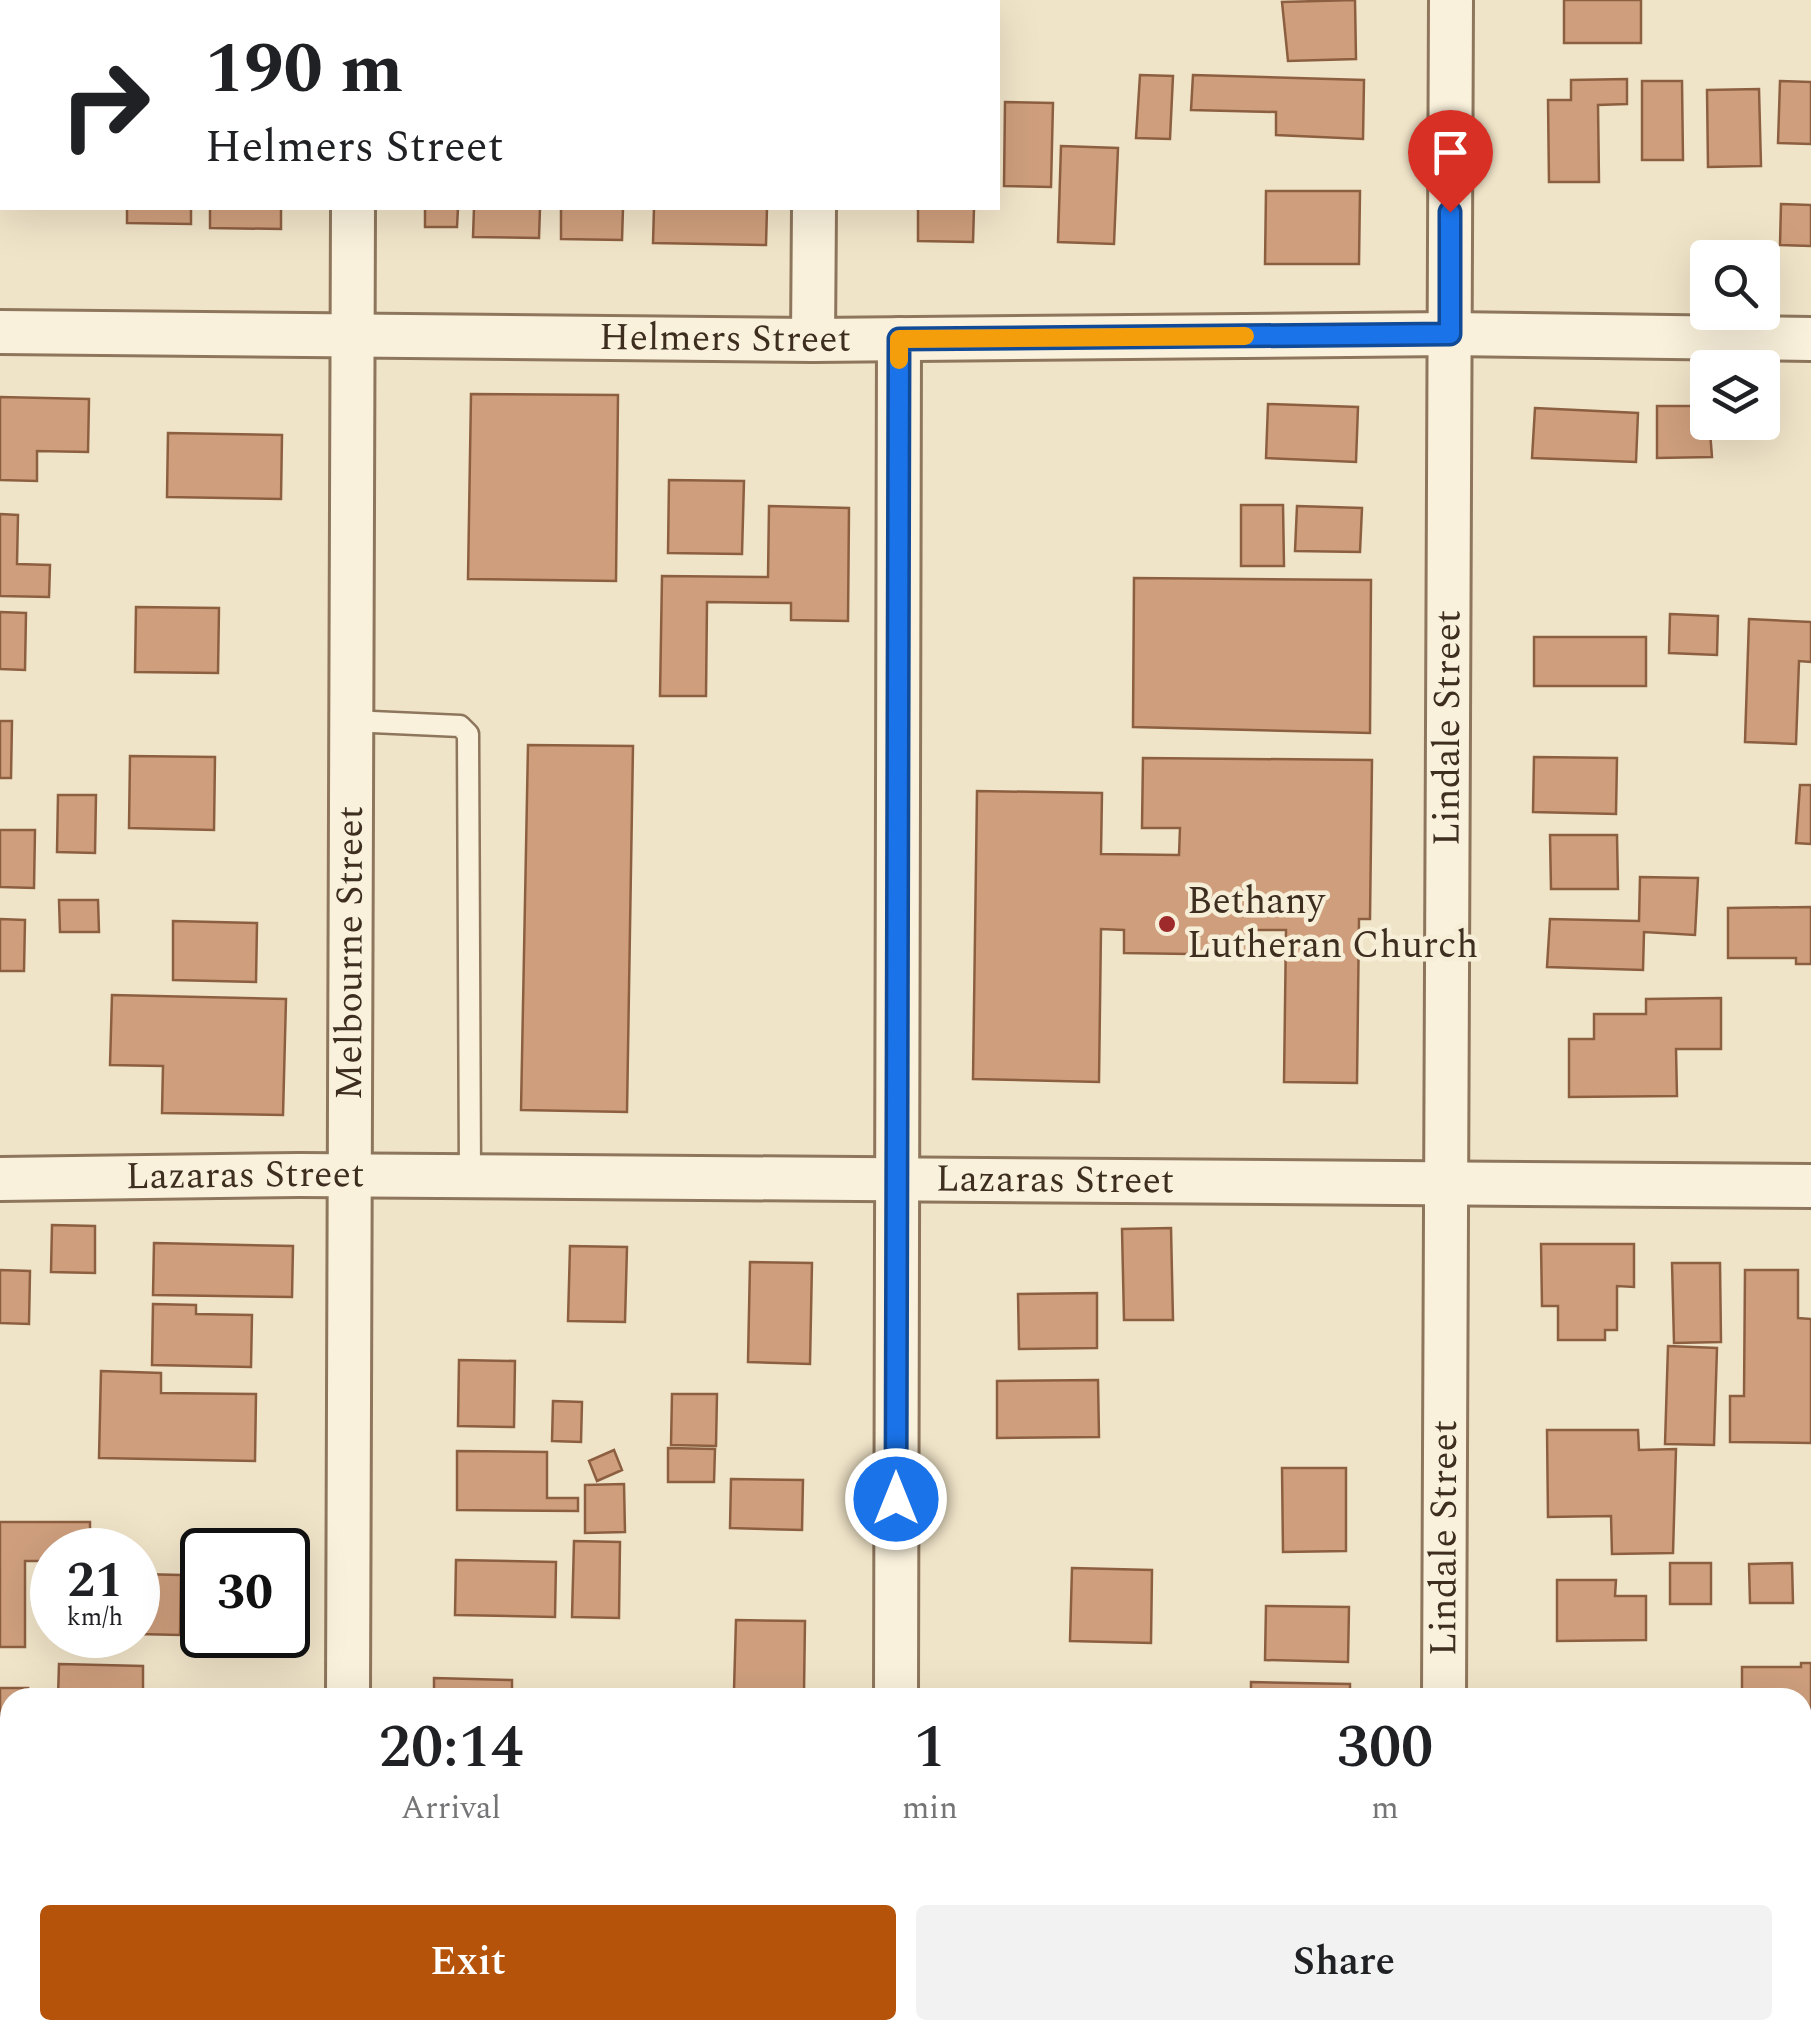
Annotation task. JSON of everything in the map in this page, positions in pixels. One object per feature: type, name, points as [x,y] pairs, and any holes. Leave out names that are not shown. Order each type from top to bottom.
[{"type":"street","name":"Lindale Street","points":[[1444,1688],[1451,0]]},
{"type":"street","name":"Melbourne Street","points":[[348,1688],[346,1175],[353,210]]},
{"type":"street","points":[[813,340],[814,210]]},
{"type":"street","name":"Helmers Street","points":[[0,332],[813,340],[1450,334],[1811,339]]},
{"type":"street","points":[[896,1688],[899,339]]},
{"type":"street","name":"Lazaras Street","points":[[0,1180],[346,1175],[1811,1186]]},
{"type":"lane","points":[[350,721],[460,726],[468,734],[470,1176]]},
{"type":"building","points":[[1355,0],[1356,59],[1288,61],[1282,2]]},
{"type":"building","points":[[1564,0],[1641,0],[1641,43],[1564,43]]},
{"type":"building","points":[[1140,75],[1173,76],[1170,139],[1136,138]]},
{"type":"building","points":[[1193,75],[1364,80],[1363,139],[1276,135],[1276,112],[1191,110]]},
{"type":"building","points":[[1627,79],[1627,104],[1598,105],[1599,182],[1549,182],[1548,100],[1571,100],[1571,80]]},
{"type":"building","points":[[1642,81],[1682,81],[1683,160],[1642,160]]},
{"type":"building","points":[[1780,81],[1811,82],[1811,144],[1778,143]]},
{"type":"building","points":[[1759,89],[1761,166],[1708,167],[1707,90]]},
{"type":"building","points":[[1005,102],[1053,103],[1051,187],[1004,186]]},
{"type":"building","points":[[1061,146],[1118,148],[1114,244],[1058,242]]},
{"type":"building","points":[[1266,191],[1360,191],[1359,264],[1265,264]]},
{"type":"building","points":[[1781,204],[1811,205],[1811,246],[1780,245]]},
{"type":"building","points":[[127,210],[191,210],[191,224],[127,223]]},
{"type":"building","points":[[210,210],[281,210],[281,229],[210,228]]},
{"type":"building","points":[[425,210],[458,210],[457,227],[425,227]]},
{"type":"building","points":[[474,210],[540,210],[539,238],[473,237]]},
{"type":"building","points":[[561,210],[623,210],[622,240],[561,239]]},
{"type":"building","points":[[654,210],[767,210],[766,245],[653,243]]},
{"type":"building","points":[[918,210],[974,210],[973,242],[918,241]]},
{"type":"building","points":[[471,394],[618,395],[616,581],[468,579]]},
{"type":"building","points":[[0,397],[89,399],[88,452],[37,451],[37,481],[0,480]]},
{"type":"building","points":[[1268,404],[1358,407],[1356,462],[1266,458]]},
{"type":"building","points":[[1657,406],[1690,406],[1690,440],[1711,440],[1712,457],[1657,458]]},
{"type":"building","points":[[1535,408],[1638,413],[1636,462],[1532,458]]},
{"type":"building","points":[[168,433],[282,435],[281,499],[167,497]]},
{"type":"building","points":[[669,480],[744,481],[742,554],[668,553]]},
{"type":"building","points":[[1241,505],[1283,505],[1284,566],[1241,566]]},
{"type":"building","points":[[769,506],[849,508],[848,621],[791,620],[791,603],[707,602],[706,696],[660,696],[662,576],[768,577]]},
{"type":"building","points":[[1297,506],[1362,508],[1360,552],[1295,551]]},
{"type":"building","points":[[0,514],[18,515],[17,564],[50,565],[49,597],[0,596]]},
{"type":"building","points":[[1134,578],[1371,580],[1370,733],[1133,727]]},
{"type":"building","points":[[136,607],[219,608],[218,673],[135,672]]},
{"type":"building","points":[[0,612],[26,613],[25,670],[0,669]]},
{"type":"building","points":[[1670,614],[1718,616],[1717,655],[1669,653]]},
{"type":"building","points":[[1749,619],[1811,622],[1811,662],[1799,661],[1796,744],[1745,742]]},
{"type":"building","points":[[1534,637],[1646,637],[1646,686],[1534,686]]},
{"type":"building","points":[[0,721],[12,721],[11,778],[0,778]]},
{"type":"building","points":[[528,745],[633,746],[627,1112],[521,1110]]},
{"type":"building","points":[[130,756],[215,757],[214,830],[129,828]]},
{"type":"building","points":[[1534,757],[1617,758],[1616,814],[1533,812]]},
{"type":"building","name":"Bethany Lutheran Church","points":[[1143,758],[1372,760],[1370,919],[1359,919],[1357,1083],[1284,1082],[1286,930],[1255,930],[1255,955],[1124,953],[1124,930],[1101,929],[1099,1082],[973,1079],[977,791],[1102,793],[1101,854],[1179,855],[1180,828],[1142,828]]},
{"type":"building","points":[[1800,785],[1811,785],[1811,844],[1796,843]]},
{"type":"building","points":[[58,795],[96,795],[95,853],[57,852]]},
{"type":"building","points":[[0,830],[35,830],[34,888],[0,887]]},
{"type":"building","points":[[1550,835],[1617,835],[1618,889],[1551,889]]},
{"type":"building","points":[[1640,877],[1698,878],[1695,935],[1644,932],[1643,970],[1547,967],[1550,919],[1639,921]]},
{"type":"building","points":[[59,900],[98,900],[99,932],[60,932]]},
{"type":"building","points":[[1811,907],[1811,964],[1796,964],[1796,958],[1728,958],[1728,908]]},
{"type":"building","points":[[0,919],[25,920],[24,971],[0,971]]},
{"type":"building","points":[[173,921],[257,923],[256,982],[173,980]]},
{"type":"building","points":[[112,995],[286,999],[283,1115],[162,1113],[163,1066],[110,1065]]},
{"type":"building","points":[[1721,998],[1721,1049],[1676,1049],[1677,1096],[1569,1097],[1569,1039],[1594,1039],[1594,1014],[1646,1014],[1646,999]]},
{"type":"building","points":[[52,1225],[95,1226],[95,1273],[51,1272]]},
{"type":"building","points":[[1171,1228],[1173,1320],[1124,1320],[1122,1229]]},
{"type":"building","points":[[154,1243],[293,1246],[292,1297],[153,1295]]},
{"type":"building","points":[[1541,1244],[1634,1244],[1634,1287],[1617,1286],[1617,1330],[1605,1330],[1605,1340],[1558,1340],[1558,1306],[1542,1306]]},
{"type":"building","points":[[570,1246],[627,1247],[625,1322],[568,1321]]},
{"type":"building","points":[[750,1262],[812,1263],[810,1364],[748,1362]]},
{"type":"building","points":[[1672,1263],[1720,1263],[1721,1342],[1674,1343]]},
{"type":"building","points":[[0,1270],[30,1271],[29,1324],[0,1323]]},
{"type":"building","points":[[1745,1270],[1798,1270],[1798,1318],[1811,1319],[1811,1443],[1730,1442],[1730,1396],[1744,1396]]},
{"type":"building","points":[[1097,1293],[1097,1348],[1019,1349],[1018,1294]]},
{"type":"building","points":[[153,1304],[196,1305],[196,1314],[252,1315],[251,1367],[152,1365]]},
{"type":"building","points":[[1668,1346],[1717,1348],[1714,1445],[1665,1444]]},
{"type":"building","points":[[459,1360],[515,1361],[514,1427],[458,1426]]},
{"type":"building","points":[[101,1371],[161,1373],[161,1393],[256,1394],[255,1461],[99,1458]]},
{"type":"building","points":[[1098,1380],[1099,1437],[997,1438],[997,1381]]},
{"type":"building","points":[[672,1394],[717,1394],[716,1446],[671,1445]]},
{"type":"building","points":[[553,1401],[582,1402],[581,1442],[552,1441]]},
{"type":"building","points":[[1547,1430],[1638,1430],[1639,1450],[1676,1449],[1673,1553],[1612,1554],[1611,1516],[1548,1517]]},
{"type":"building","points":[[668,1448],[715,1449],[714,1482],[668,1482]]},
{"type":"building","points":[[614,1450],[622,1470],[597,1481],[589,1461]]},
{"type":"building","points":[[457,1451],[547,1452],[547,1498],[578,1498],[578,1511],[457,1510]]},
{"type":"building","points":[[1282,1468],[1346,1468],[1346,1551],[1283,1552]]},
{"type":"building","points":[[731,1479],[803,1480],[802,1530],[730,1528]]},
{"type":"building","points":[[624,1484],[625,1532],[585,1533],[585,1485]]},
{"type":"building","points":[[0,1522],[90,1522],[90,1528],[30,1528],[30,1561],[25,1561],[25,1647],[0,1647]]},
{"type":"building","points":[[574,1541],[620,1542],[619,1618],[572,1617]]},
{"type":"building","points":[[456,1560],[556,1562],[555,1617],[455,1615]]},
{"type":"building","points":[[1670,1563],[1711,1563],[1711,1604],[1670,1604]]},
{"type":"building","points":[[1792,1563],[1793,1603],[1750,1603],[1749,1564]]},
{"type":"building","points":[[1072,1568],[1152,1570],[1151,1643],[1070,1641]]},
{"type":"building","points":[[160,1575],[180,1575],[180,1635],[160,1635]]},
{"type":"building","points":[[1557,1580],[1616,1580],[1615,1596],[1646,1596],[1646,1640],[1557,1641]]},
{"type":"building","points":[[1266,1606],[1349,1607],[1348,1662],[1265,1660]]},
{"type":"building","points":[[736,1620],[805,1621],[804,1688],[734,1688]]},
{"type":"building","points":[[1801,1663],[1811,1663],[1811,1688],[1742,1688],[1742,1667],[1801,1667]]},
{"type":"building","points":[[59,1664],[143,1666],[143,1688],[58,1688]]},
{"type":"building","points":[[434,1678],[512,1680],[512,1688],[434,1688]]},
{"type":"building","points":[[1251,1682],[1350,1684],[1350,1688],[1251,1688]]},
{"type":"slow traffic","points":[[899,360],[899,339],[1245,336]]},
{"type":"place","name":"Bethany Lutheran Church","points":[[1167,924]]},
{"type":"route","points":[[896,1499],[899,339],[1450,334],[1450,212]]}]
